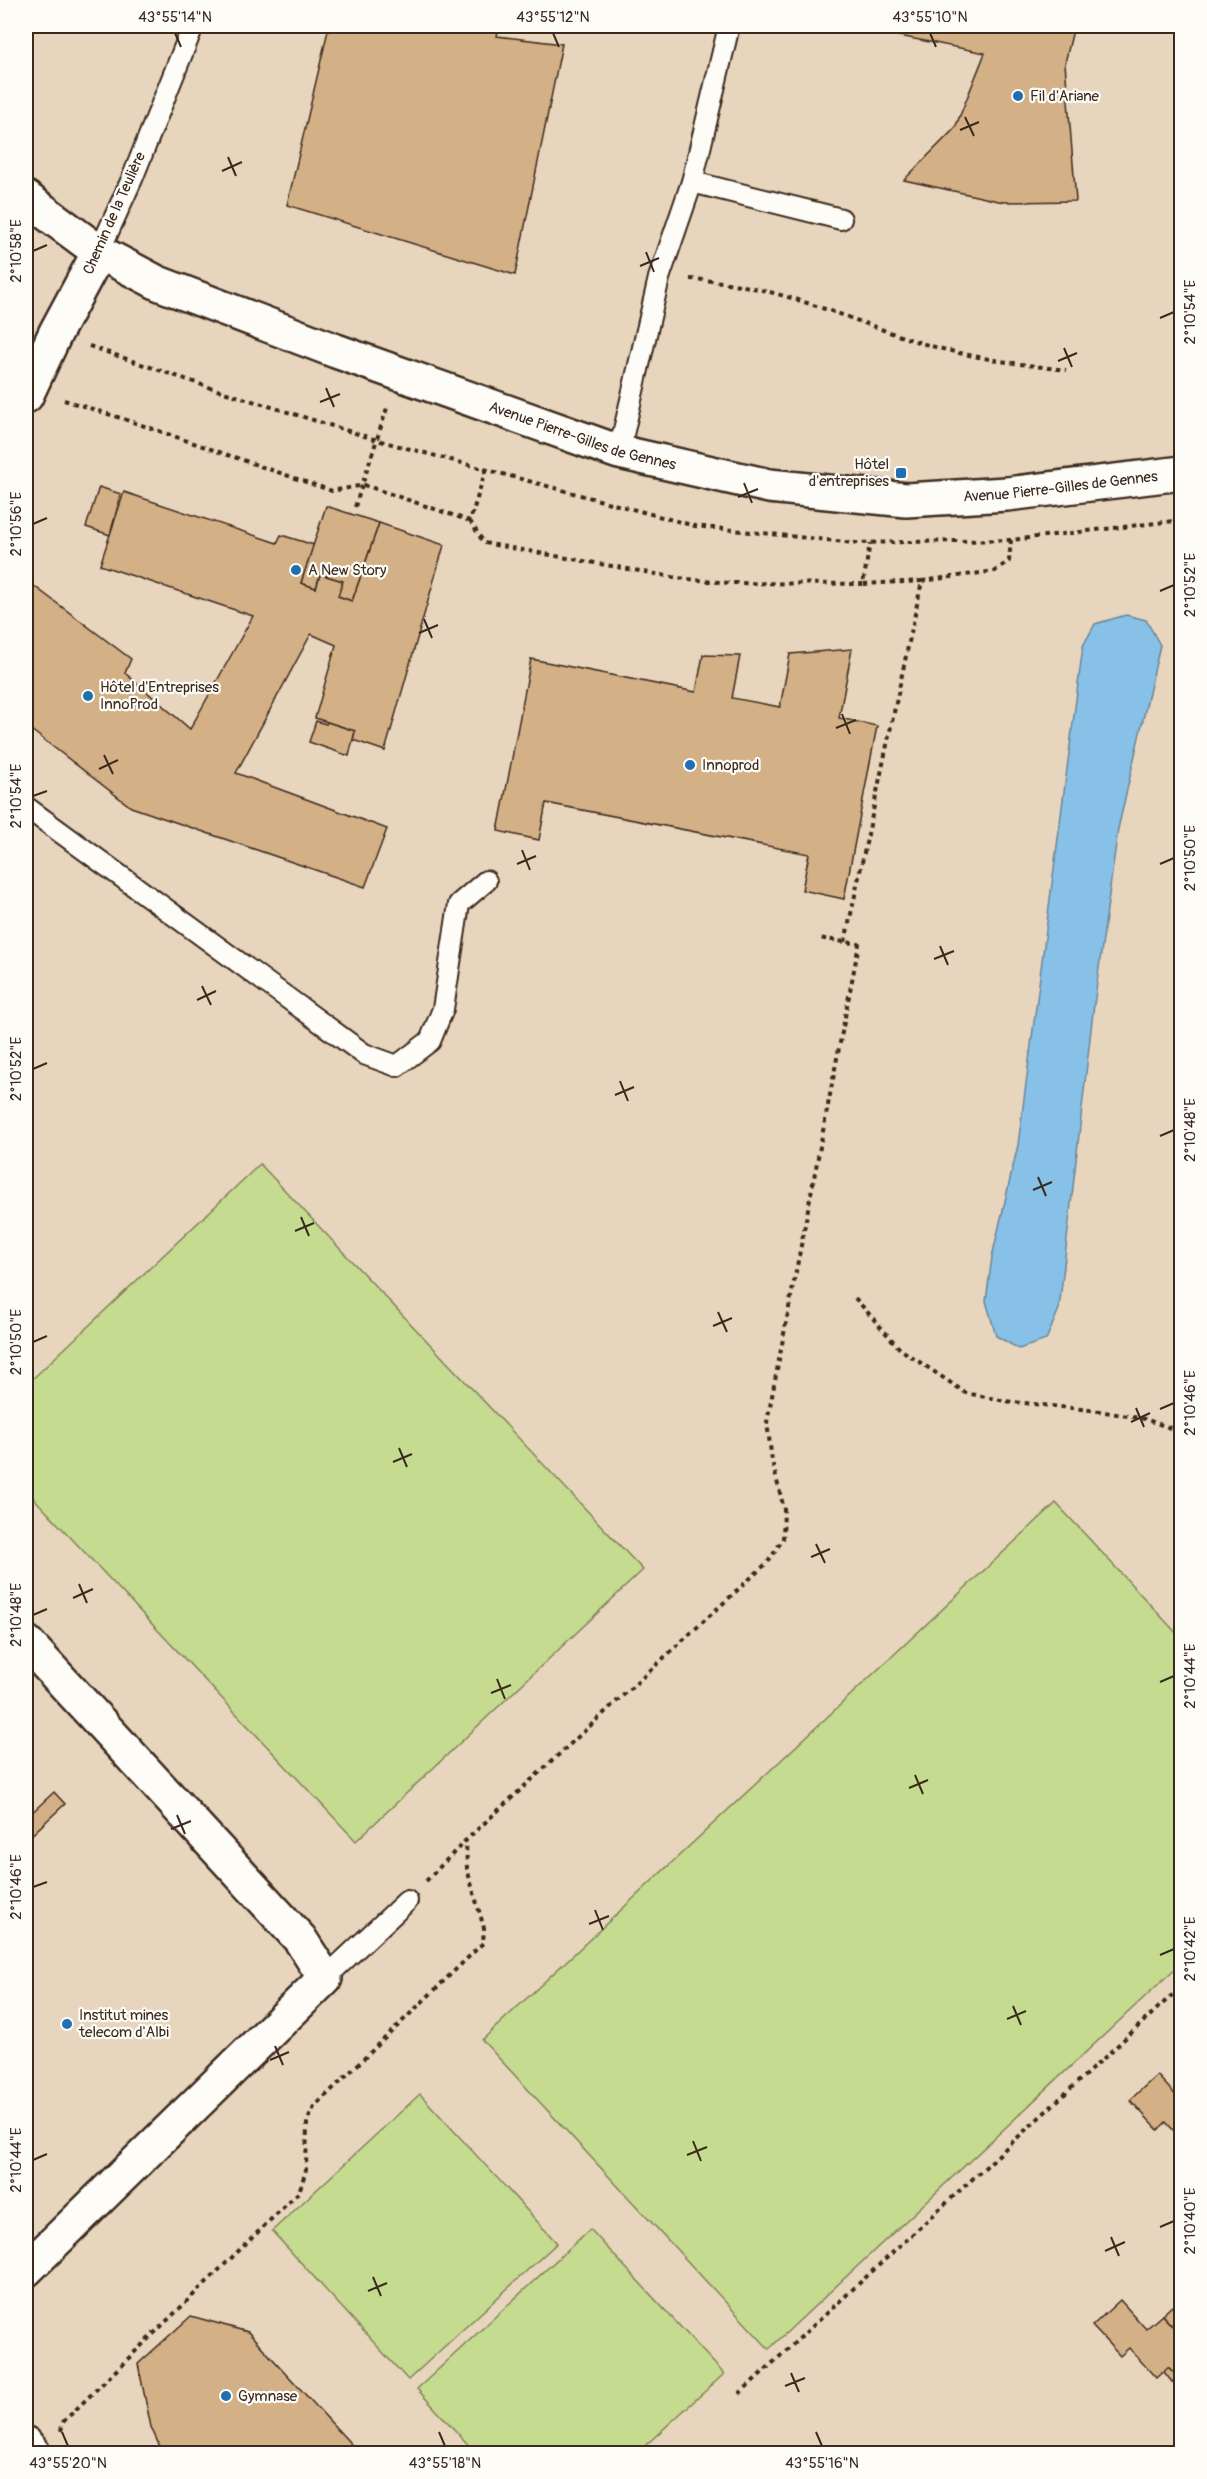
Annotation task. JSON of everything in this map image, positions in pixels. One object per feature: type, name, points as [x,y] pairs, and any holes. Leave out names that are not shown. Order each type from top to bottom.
[{"type":"street","name":"Avenue Pierre-Gilles de Gennes","points":[[26,198],[99,252],[158,283],[398,373],[619,452],[769,486],[906,500],[1007,494],[1182,473]]},
{"type":"street","name":"Chemin de la Teulière","points":[[26,396],[99,252]]},
{"type":"street","points":[[26,1642],[300,1940],[325,1977],[26,2270]]},
{"type":"street","points":[[26,2444],[34,2454]]},
{"type":"lane","name":"Chemin de la Teulière","points":[[99,252],[132,179],[193,26]]},
{"type":"lane","points":[[619,452],[659,278],[692,182],[729,26]]},
{"type":"lane","points":[[692,182],[842,219]]},
{"type":"lane","points":[[26,807],[364,1054],[397,1066],[430,1041],[443,1009],[459,904],[486,881]]},
{"type":"lane","points":[[325,1977],[407,1901]]},
{"type":"path","points":[[659,278],[714,280],[786,295],[920,343],[999,361],[1066,370]]},
{"type":"path","points":[[355,507],[364,485],[398,373]]},
{"type":"path","points":[[61,399],[332,491],[364,485],[470,521],[484,543],[678,578],[729,583],[922,582],[995,571],[1009,561],[1011,540]]},
{"type":"path","points":[[470,521],[486,469]]},
{"type":"path","points":[[863,584],[870,543]]},
{"type":"path","points":[[845,942],[922,582]]},
{"type":"path","points":[[407,1901],[466,1840],[768,1562],[783,1539],[784,1509],[772,1461],[767,1422],[859,944],[818,938]]},
{"type":"path","points":[[855,1298],[900,1349],[966,1393],[1005,1401],[1134,1417],[1182,1432]]},
{"type":"path","points":[[60,2432],[63,2422],[299,2192],[306,2170],[306,2122],[314,2107],[483,1943],[484,1928],[466,1869],[466,1840]]},
{"type":"path","points":[[739,2394],[1182,1986]]},
{"type":"shaded area","points":[[26,26],[1181,26],[1181,2453],[26,2454]]},
{"type":"green space","points":[[260,1164],[643,1570],[356,1841],[26,1490],[26,1385]]},
{"type":"green space","points":[[1056,1503],[1181,1638],[1181,1963],[769,2349],[482,2040]]},
{"type":"green space","points":[[420,2094],[557,2243],[408,2380],[272,2231]]},
{"type":"green space","points":[[590,2229],[724,2374],[637,2453],[476,2453],[417,2389]]},
{"type":"water","points":[[1126,615],[1146,620],[1160,645],[1118,829],[1093,1012],[1059,1309],[1046,1340],[1019,1349],[996,1336],[986,1301],[992,1257],[1018,1145],[1083,646],[1095,624]]},
{"type":"building","points":[[329,26],[499,26],[497,36],[562,44],[515,275],[287,205]]},
{"type":"building","name":"Fil d'Ariane","points":[[849,26],[1074,26],[1065,63],[1076,201],[1003,202],[904,180],[955,128],[985,53]]},
{"type":"building","points":[[99,487],[121,494],[110,535],[86,527]]},
{"type":"building","name":"Hôtel d'Entreprises InnoProd","points":[[124,492],[277,543],[281,535],[314,545],[301,583],[316,588],[320,574],[343,581],[338,596],[352,601],[379,523],[444,545],[385,751],[353,740],[355,731],[315,718],[336,645],[311,634],[236,773],[387,829],[365,887],[131,807],[26,726],[26,580],[131,659],[125,673],[190,729],[253,616],[100,565]]},
{"type":"building","points":[[326,506],[379,523],[352,601],[338,596],[343,581],[320,574],[316,588],[301,583]]},
{"type":"building","name":"Innoprod","points":[[852,649],[839,718],[877,726],[844,899],[802,890],[809,854],[546,803],[539,840],[498,831],[531,659],[696,692],[703,655],[740,656],[732,698],[780,707],[790,654]]},
{"type":"building","points":[[316,721],[355,731],[349,756],[309,742]]},
{"type":"building","points":[[54,1792],[65,1804],[26,1840],[26,1818]]},
{"type":"building","points":[[1157,2075],[1182,2102],[1182,2140],[1166,2122],[1158,2130],[1130,2100]]},
{"type":"building","points":[[1120,2300],[1146,2329],[1162,2315],[1182,2336],[1182,2392],[1172,2382],[1178,2377],[1168,2367],[1156,2378],[1129,2348],[1120,2356],[1092,2326]]},
{"type":"building","points":[[1172,2306],[1182,2317],[1182,2336],[1162,2315]]},
{"type":"building","name":"Gymnase","points":[[191,2316],[248,2332],[360,2454],[163,2454],[151,2427],[138,2364]]},
{"type":"building","points":[[1168,2367],[1178,2377],[1172,2382],[1164,2372]]},
{"type":"place","name":"Fil d'Ariane","points":[[1018,96]]},
{"type":"place","name":"Hôtel d'entreprises","points":[[901,473]]},
{"type":"place","name":"A New Story","points":[[296,570]]},
{"type":"place","name":"Hôtel d'Entreprises InnoProd","points":[[88,696]]},
{"type":"place","name":"Innoprod","points":[[690,765]]},
{"type":"place","name":"Institut mines telecom d'Albi","points":[[67,2024]]},
{"type":"place","name":"Gymnase","points":[[226,2396]]}]
